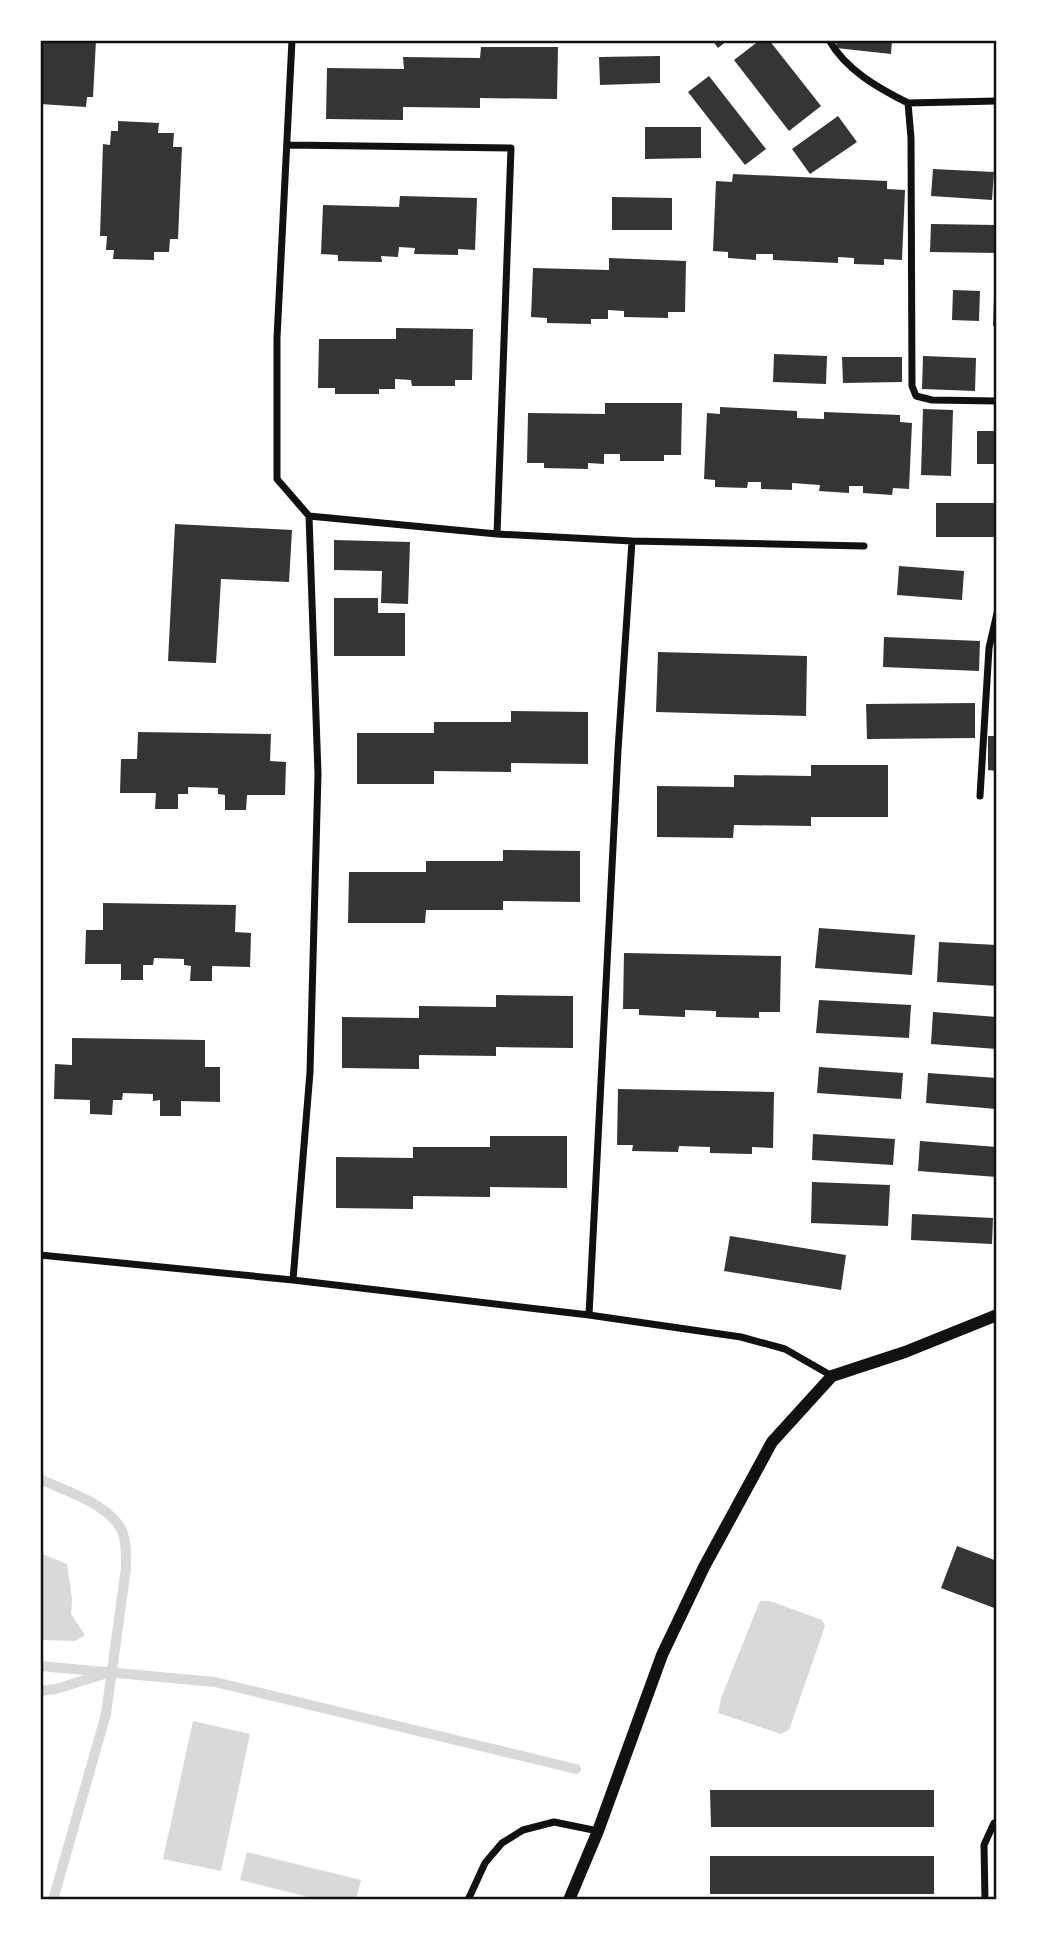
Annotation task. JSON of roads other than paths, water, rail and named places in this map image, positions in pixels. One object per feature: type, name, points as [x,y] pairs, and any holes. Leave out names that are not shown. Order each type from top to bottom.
[{"type":"street","points":[[292,40],[277,338],[277,479],[309,516],[318,774],[310,1072],[293,1280]]},
{"type":"street","points":[[829,40],[839,58],[883,91],[908,103],[997,101]]},
{"type":"street","points":[[908,103],[911,138],[912,386],[916,396],[932,400],[997,401]]},
{"type":"street","points":[[288,145],[511,148],[497,534]]},
{"type":"street","points":[[309,516],[497,534],[632,541],[864,546]]},
{"type":"street","points":[[589,1315],[618,750],[632,541]]},
{"type":"street","points":[[980,796],[989,648],[997,613]]},
{"type":"street","points":[[40,1255],[293,1280],[589,1315],[741,1337],[785,1349],[832,1377]]},
{"type":"street","points":[[569,1900],[598,1831],[662,1654],[704,1567],[772,1442],[832,1377],[905,1352],[997,1315]]},
{"type":"street","points":[[468,1900],[485,1863],[502,1843],[523,1830],[554,1822],[598,1831]]},
{"type":"street","points":[[985,1900],[984,1844],[997,1822]]},
{"type":"waterway","points":[[40,1479],[82,1497],[111,1516],[121,1529],[126,1551],[106,1714],[53,1900]]},
{"type":"waterway","points":[[40,1666],[215,1682],[576,1769]]},
{"type":"waterway","points":[[40,1691],[56,1689],[104,1674]]}]
